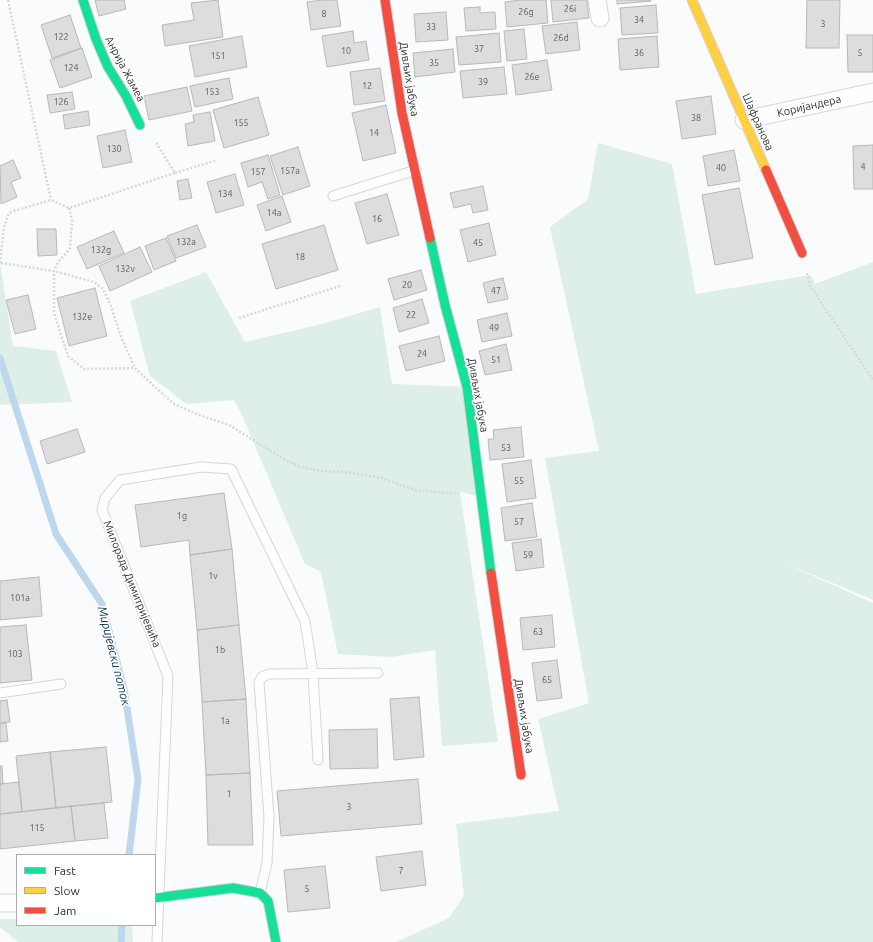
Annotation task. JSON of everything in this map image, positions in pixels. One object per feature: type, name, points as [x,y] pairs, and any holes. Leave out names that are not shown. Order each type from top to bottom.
[{"type":"street","name":"Анрија Жамеа","points":[[83,0],[96,39],[108,67],[126,96],[140,125]]},
{"type":"street","name":"Дивљих јабука","points":[[385,0],[402,113],[416,170],[445,305],[467,387],[494,600],[521,776]]},
{"type":"street","points":[[597,0],[600,18]]},
{"type":"street","name":"Шафранова","points":[[692,0],[802,253]]},
{"type":"street","name":"Коријандера","points":[[744,120],[873,92]]},
{"type":"street","points":[[157,898],[233,888],[260,893],[268,901],[276,942]]},
{"type":"street","points":[[0,903],[16,903]]},
{"type":"lane","points":[[333,196],[416,170]]},
{"type":"lane","name":"Милорада Димитријевића","points":[[157,898],[168,676],[102,510],[105,498],[110,490],[120,480],[201,467],[231,469],[305,620],[313,673],[318,760]]},
{"type":"lane","points":[[260,893],[267,863],[269,817],[259,682],[262,677],[269,674],[378,673]]},
{"type":"lane","points":[[0,693],[61,684]]},
{"type":"lane","points":[[157,898],[158,942]]},
{"type":"path","points":[[8,0],[51,200]]},
{"type":"path","points":[[140,125],[152,136],[175,173]]},
{"type":"path","points":[[217,160],[69,208],[51,200],[9,214],[4,228],[0,263],[54,271],[94,282],[103,289],[135,368],[174,404],[199,415],[218,420],[229,425],[285,460],[301,467],[322,471],[364,474],[426,492],[481,496]]},
{"type":"path","points":[[69,208],[72,221],[70,249],[58,262],[54,271],[54,313],[68,356],[84,369],[135,368]]},
{"type":"path","points":[[802,253],[810,286],[873,380]]},
{"type":"path","points":[[240,318],[340,286]]},
{"type":"shaded area","points":[[598,143],[672,164],[696,294],[811,275],[815,284],[873,262],[873,600],[780,561],[873,603],[873,942],[396,942],[449,918],[464,895],[456,824],[559,811],[538,719],[589,703],[545,458],[599,451],[550,227],[588,199]]},
{"type":"shaded area","points":[[0,263],[13,346],[56,351],[72,402],[0,405]]},
{"type":"shaded area","points":[[206,272],[245,342],[322,324],[380,307],[392,384],[467,387],[481,497],[460,492],[498,742],[442,746],[435,650],[391,657],[338,654],[321,572],[305,564],[242,415],[234,400],[186,404],[150,376],[130,301]]},
{"type":"shaded area","points":[[0,919],[16,919],[16,926],[132,926],[133,942],[18,942],[0,927]]},
{"type":"building","points":[[95,0],[124,0],[126,9],[99,16]]},
{"type":"building","points":[[218,0],[223,37],[165,46],[162,25],[194,20],[191,3]]},
{"type":"building","points":[[337,0],[341,26],[311,30],[307,2]]},
{"type":"building","points":[[520,0],[546,0],[548,23],[507,27],[505,2]]},
{"type":"building","points":[[551,0],[587,0],[589,18],[553,22]]},
{"type":"building","points":[[617,0],[651,0],[651,1],[617,4]]},
{"type":"building","points":[[807,0],[840,0],[839,48],[806,48]]},
{"type":"building","points":[[656,5],[658,33],[622,35],[620,8]]},
{"type":"building","points":[[480,7],[480,13],[495,12],[496,29],[466,31],[464,8]]},
{"type":"building","points":[[446,12],[448,40],[416,42],[414,14]]},
{"type":"building","points":[[70,15],[81,48],[52,58],[41,25]]},
{"type":"building","points":[[577,22],[580,50],[546,54],[542,26]]},
{"type":"building","points":[[524,29],[527,59],[507,61],[504,31]]},
{"type":"building","points":[[353,31],[354,43],[366,41],[369,60],[327,67],[322,36]]},
{"type":"building","points":[[499,33],[501,62],[459,65],[456,37]]},
{"type":"building","points":[[847,35],[873,35],[873,72],[848,72]]},
{"type":"building","points":[[242,36],[247,67],[195,77],[189,46]]},
{"type":"building","points":[[657,36],[659,67],[620,70],[618,39]]},
{"type":"building","points":[[82,48],[92,77],[60,88],[50,60]]},
{"type":"building","points":[[453,49],[455,72],[415,77],[413,53]]},
{"type":"building","points":[[547,60],[552,90],[516,95],[512,65]]},
{"type":"building","points":[[504,67],[507,94],[463,98],[460,71]]},
{"type":"building","points":[[380,68],[385,101],[354,105],[350,72]]},
{"type":"building","points":[[229,78],[233,99],[195,107],[190,86]]},
{"type":"building","points":[[187,87],[192,111],[149,120],[144,96]]},
{"type":"building","points":[[72,92],[75,109],[50,113],[47,95]]},
{"type":"building","points":[[711,96],[716,134],[682,139],[676,101]]},
{"type":"building","points":[[258,97],[269,135],[224,148],[213,110]]},
{"type":"building","points":[[386,105],[396,153],[363,161],[352,113]]},
{"type":"building","points":[[88,111],[90,125],[65,129],[63,115]]},
{"type":"building","points":[[210,112],[215,141],[188,146],[185,124],[194,122],[193,115]]},
{"type":"building","points":[[125,130],[132,162],[103,168],[97,136]]},
{"type":"building","points":[[873,145],[873,189],[854,189],[853,146]]},
{"type":"building","points":[[298,147],[310,186],[283,195],[270,156]]},
{"type":"building","points":[[734,150],[740,181],[708,186],[703,156]]},
{"type":"building","points":[[268,155],[280,195],[268,199],[262,182],[248,187],[241,163]]},
{"type":"building","points":[[13,160],[21,178],[11,182],[17,197],[1,204],[0,166]]},
{"type":"building","points":[[235,174],[244,205],[216,213],[207,182]]},
{"type":"building","points":[[188,179],[192,198],[180,200],[177,181]]},
{"type":"building","points":[[483,186],[488,210],[473,213],[471,204],[454,208],[450,193]]},
{"type":"building","points":[[739,188],[753,258],[715,265],[702,195]]},
{"type":"building","points":[[387,194],[399,235],[367,244],[355,203]]},
{"type":"building","points":[[282,196],[291,222],[266,231],[257,205]]},
{"type":"building","points":[[489,223],[496,255],[468,262],[460,230]]},
{"type":"building","points":[[197,225],[206,247],[176,258],[167,236]]},
{"type":"building","points":[[324,225],[338,270],[276,289],[262,244]]},
{"type":"building","points":[[37,229],[56,229],[57,255],[38,256]]},
{"type":"building","points":[[114,231],[124,253],[87,269],[77,247]]},
{"type":"building","points":[[166,238],[176,261],[154,270],[145,246]]},
{"type":"building","points":[[140,247],[152,272],[110,291],[99,266]]},
{"type":"building","points":[[421,270],[427,290],[394,300],[388,279]]},
{"type":"building","points":[[503,278],[508,299],[488,303],[483,283]]},
{"type":"building","points":[[95,288],[107,336],[69,346],[57,298]]},
{"type":"building","points":[[28,295],[36,329],[15,334],[6,300]]},
{"type":"building","points":[[422,299],[429,323],[399,332],[393,308]]},
{"type":"building","points":[[507,313],[512,336],[482,342],[477,320]]},
{"type":"building","points":[[439,336],[445,361],[406,371],[399,346]]},
{"type":"building","points":[[506,344],[512,370],[485,375],[479,351]]},
{"type":"building","points":[[521,427],[524,457],[490,460],[488,439],[494,439],[493,430]]},
{"type":"building","points":[[77,429],[85,452],[47,464],[40,441]]},
{"type":"building","points":[[531,460],[536,498],[507,502],[502,464]]},
{"type":"building","points":[[224,493],[232,549],[190,555],[189,540],[141,547],[135,505]]},
{"type":"building","points":[[532,503],[537,537],[505,541],[501,508]]},
{"type":"building","points":[[541,539],[544,567],[516,571],[512,543]]},
{"type":"building","points":[[232,549],[239,625],[197,630],[190,555]]},
{"type":"building","points":[[39,577],[42,616],[0,620],[0,581]]},
{"type":"building","points":[[552,615],[555,647],[523,650],[520,618]]},
{"type":"building","points":[[26,625],[32,680],[0,683],[0,627]]},
{"type":"building","points":[[239,625],[246,699],[202,702],[197,630]]},
{"type":"building","points":[[557,660],[562,698],[537,701],[532,663]]},
{"type":"building","points":[[419,697],[424,757],[394,760],[390,699]]},
{"type":"building","points":[[246,699],[250,773],[206,775],[202,702]]},
{"type":"building","points":[[7,700],[10,722],[0,723],[0,701]]},
{"type":"building","points":[[6,723],[8,741],[0,742],[0,724]]},
{"type":"building","points":[[377,729],[378,768],[330,769],[329,730]]},
{"type":"building","points":[[106,747],[112,802],[56,808],[50,752]]},
{"type":"building","points":[[50,752],[56,808],[22,812],[16,756]]},
{"type":"building","points":[[0,766],[2,766],[3,784],[0,784]]},
{"type":"building","points":[[250,773],[253,845],[208,845],[206,775]]},
{"type":"building","points":[[418,779],[422,824],[281,836],[277,791]]},
{"type":"building","points":[[19,782],[22,812],[0,814],[0,784]]},
{"type":"building","points":[[104,803],[108,838],[75,841],[71,806]]},
{"type":"building","points":[[71,806],[75,841],[0,849],[0,814]]},
{"type":"building","points":[[422,851],[426,885],[381,891],[376,857]]},
{"type":"building","points":[[325,866],[330,908],[288,912],[284,870]]},
{"type":"waterway","name":"Миријевски поток","points":[[0,358],[56,534],[102,604],[124,689],[138,779],[129,854]]},
{"type":"waterway","name":"Миријевски поток","points":[[121,942],[122,926]]},
{"type":"traffic: fast","points":[[83,0],[96,39],[108,67],[126,96],[140,125]]},
{"type":"traffic: fast","points":[[430,238],[445,305],[467,387],[491,573]]},
{"type":"traffic: fast","points":[[156,898],[233,888],[260,893],[268,901],[276,942]]},
{"type":"traffic: slow","points":[[692,0],[766,170]]},
{"type":"traffic: jam","points":[[385,0],[402,113],[430,238]]},
{"type":"traffic: jam","points":[[766,170],[802,253]]},
{"type":"traffic: jam","points":[[491,573],[521,775]]}]
